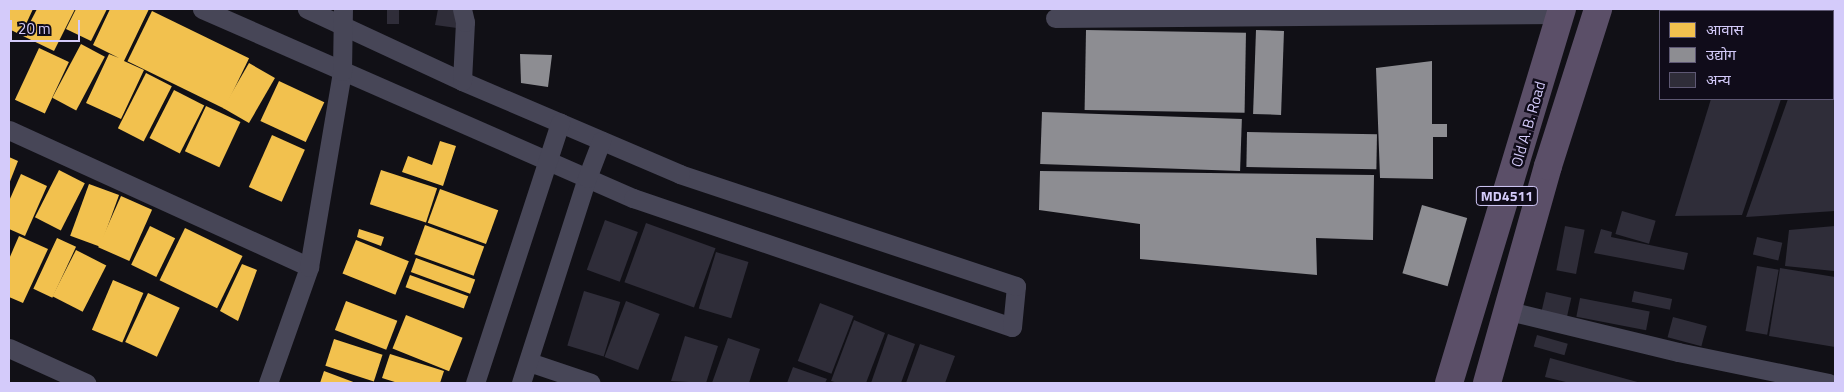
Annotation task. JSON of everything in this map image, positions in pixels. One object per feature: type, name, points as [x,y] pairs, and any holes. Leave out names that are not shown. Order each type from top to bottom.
[{"type":"main road","name":"Old A. B. Road","points":[[1487,383],[1509,311],[1548,166],[1598,9]]},
{"type":"main road","name":"Old A. B. Road","points":[[1449,383],[1562,11]]},
{"type":"street","points":[[202,9],[633,198],[1012,327],[1016,286],[680,174],[462,82],[343,17],[307,9]]},
{"type":"street","points":[[462,9],[465,22],[462,82]]},
{"type":"street","points":[[1055,18],[1562,11]]},
{"type":"street","points":[[268,383],[309,267],[342,71],[343,17]]},
{"type":"street","points":[[475,383],[560,123]]},
{"type":"street","points":[[9,130],[309,267]]},
{"type":"street","points":[[521,383],[587,178],[601,142]]},
{"type":"street","points":[[1509,311],[1678,352],[1829,383]]},
{"type":"street","points":[[9,348],[86,383]]},
{"type":"street","points":[[528,362],[591,383]]},
{"type":"building: आवास","points":[[9,9],[33,9],[21,35],[9,29]]},
{"type":"building: आवास","points":[[37,9],[75,9],[54,51],[23,36]]},
{"type":"building: आवास","points":[[76,9],[107,9],[91,41],[66,29]]},
{"type":"building: आवास","points":[[110,9],[149,9],[124,61],[144,70],[121,119],[86,103],[109,54],[119,58],[93,45]]},
{"type":"building: आवास","points":[[152,11],[249,58],[225,109],[127,61]]},
{"type":"building: आवास","points":[[81,44],[105,57],[76,111],[52,98]]},
{"type":"building: आवास","points":[[39,48],[69,62],[45,114],[15,100]]},
{"type":"building: आवास","points":[[249,63],[275,78],[249,123],[223,108]]},
{"type":"building: आवास","points":[[146,73],[172,86],[144,141],[118,128]]},
{"type":"building: आवास","points":[[279,81],[324,102],[306,142],[260,121]]},
{"type":"building: आवास","points":[[174,90],[204,105],[180,154],[149,138]]},
{"type":"building: आवास","points":[[206,106],[240,122],[219,167],[185,151]]},
{"type":"building: आवास","points":[[272,135],[305,150],[282,202],[249,187]]},
{"type":"building: आवास","points":[[440,141],[456,146],[443,186],[402,172],[408,156],[432,165]]},
{"type":"building: आवास","points":[[9,157],[18,161],[9,184]]},
{"type":"building: आवास","points":[[59,170],[85,183],[61,230],[35,217]]},
{"type":"building: आवास","points":[[381,170],[437,188],[426,222],[370,204]]},
{"type":"building: आवास","points":[[21,174],[47,186],[25,236],[9,229],[9,201]]},
{"type":"building: आवास","points":[[89,184],[119,195],[100,247],[70,236]]},
{"type":"building: आवास","points":[[440,189],[498,210],[486,244],[428,223]]},
{"type":"building: आवास","points":[[121,196],[152,210],[129,261],[98,247]]},
{"type":"building: आवास","points":[[425,225],[484,247],[474,276],[414,254]]},
{"type":"building: आवास","points":[[150,226],[175,238],[156,277],[131,265]]},
{"type":"building: आवास","points":[[185,228],[243,256],[217,308],[160,280]]},
{"type":"building: आवास","points":[[359,229],[384,237],[381,246],[357,237]]},
{"type":"building: आवास","points":[[19,236],[48,249],[23,303],[9,297],[9,259]]},
{"type":"building: आवास","points":[[57,238],[76,247],[52,298],[33,289]]},
{"type":"building: आवास","points":[[356,240],[409,261],[395,295],[343,273]]},
{"type":"building: आवास","points":[[76,250],[106,265],[83,312],[52,296]]},
{"type":"building: आवास","points":[[416,258],[475,280],[470,294],[411,272]]},
{"type":"building: आवास","points":[[242,264],[257,270],[238,321],[220,311]]},
{"type":"building: आवास","points":[[410,275],[468,296],[464,308],[406,287]]},
{"type":"building: आवास","points":[[113,280],[143,293],[122,343],[92,330]]},
{"type":"building: आवास","points":[[148,293],[180,308],[157,357],[125,342]]},
{"type":"building: आवास","points":[[346,301],[397,321],[386,350],[335,330]]},
{"type":"building: आवास","points":[[406,315],[463,338],[449,371],[393,348]]},
{"type":"building: आवास","points":[[334,339],[383,355],[374,381],[325,366]]},
{"type":"building: आवास","points":[[390,354],[444,371],[440,383],[398,383],[382,378]]},
{"type":"building: आवास","points":[[324,371],[356,383],[320,383]]},
{"type":"building: उद्योग","points":[[1086,30],[1246,33],[1245,113],[1085,110]]},
{"type":"building: उद्योग","points":[[1256,30],[1284,31],[1281,115],[1253,114]]},
{"type":"building: उद्योग","points":[[520,54],[552,55],[548,87],[521,83]]},
{"type":"building: उद्योग","points":[[1432,61],[1432,124],[1447,124],[1447,137],[1433,137],[1433,179],[1380,178],[1376,68]]},
{"type":"building: उद्योग","points":[[1042,112],[1242,119],[1240,171],[1040,164]]},
{"type":"building: उद्योग","points":[[1247,132],[1377,134],[1376,169],[1246,167]]},
{"type":"building: उद्योग","points":[[1040,171],[1374,175],[1373,240],[1316,238],[1317,275],[1140,259],[1140,224],[1039,210]]},
{"type":"building: उद्योग","points":[[1422,205],[1467,218],[1448,286],[1402,273]]},
{"type":"building: अन्य","points":[[387,9],[399,9],[399,24],[387,24]]},
{"type":"building: अन्य","points":[[438,9],[458,9],[457,28],[435,25]]},
{"type":"building: अन्य","points":[[1835,9],[1835,36],[1834,10],[1751,10]]},
{"type":"building: अन्य","points":[[1834,98],[1835,211],[1746,217],[1788,100],[1834,100]]},
{"type":"building: अन्य","points":[[1711,100],[1781,100],[1742,215],[1675,216]]},
{"type":"building: अन्य","points":[[1622,211],[1656,221],[1649,244],[1615,234]]},
{"type":"building: अन्य","points":[[605,220],[638,232],[620,282],[587,270]]},
{"type":"building: अन्य","points":[[646,223],[716,248],[694,308],[624,282]]},
{"type":"building: अन्य","points":[[1565,226],[1585,230],[1576,274],[1556,270]]},
{"type":"building: अन्य","points":[[1835,226],[1834,271],[1785,266],[1789,230]]},
{"type":"building: अन्य","points":[[1601,229],[1612,232],[1611,237],[1688,253],[1684,270],[1594,253]]},
{"type":"building: अन्य","points":[[1757,237],[1782,243],[1778,260],[1753,255]]},
{"type":"building: अन्य","points":[[716,252],[749,262],[731,318],[699,308]]},
{"type":"building: अन्य","points":[[1757,266],[1779,270],[1767,335],[1746,331]]},
{"type":"building: अन्य","points":[[1780,268],[1835,277],[1835,347],[1769,336]]},
{"type":"building: अन्य","points":[[584,291],[620,302],[604,357],[567,346]]},
{"type":"building: अन्य","points":[[1634,291],[1672,299],[1670,310],[1632,302]]},
{"type":"building: अन्य","points":[[1546,292],[1571,298],[1567,318],[1541,312]]},
{"type":"building: अन्य","points":[[1580,298],[1650,312],[1646,330],[1576,317]]},
{"type":"building: अन्य","points":[[626,301],[660,314],[638,370],[604,357]]},
{"type":"building: अन्य","points":[[820,303],[854,316],[831,374],[798,361]]},
{"type":"building: अन्य","points":[[1673,317],[1707,326],[1701,346],[1668,337]]},
{"type":"building: अन्य","points":[[854,320],[885,333],[866,383],[838,383],[831,381]]},
{"type":"building: अन्य","points":[[888,334],[915,344],[901,383],[871,383]]},
{"type":"building: अन्य","points":[[1537,335],[1568,344],[1564,355],[1534,347]]},
{"type":"building: अन्य","points":[[685,336],[718,346],[706,383],[671,381]]},
{"type":"building: अन्य","points":[[728,338],[760,349],[749,383],[712,383]]},
{"type":"building: अन्य","points":[[920,344],[955,356],[945,383],[906,383]]},
{"type":"building: अन्य","points":[[1550,358],[1641,383],[1570,383],[1545,377]]},
{"type":"building: अन्य","points":[[793,367],[827,379],[825,383],[787,383]]}]
